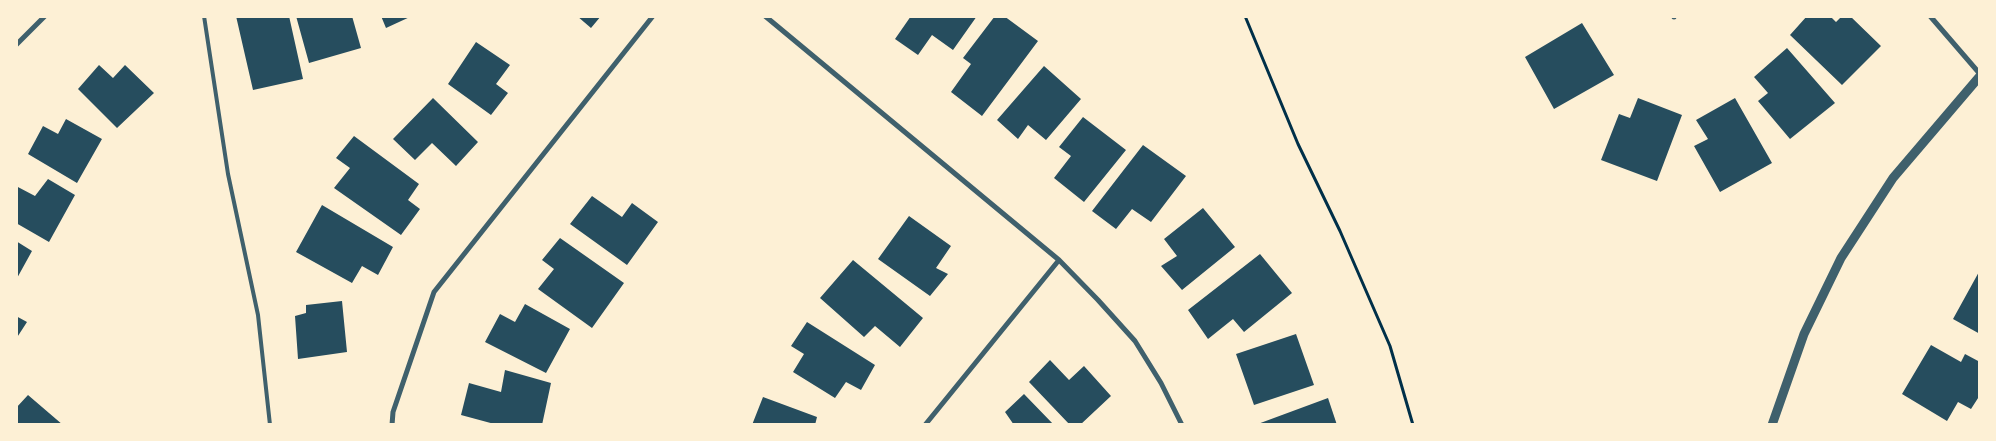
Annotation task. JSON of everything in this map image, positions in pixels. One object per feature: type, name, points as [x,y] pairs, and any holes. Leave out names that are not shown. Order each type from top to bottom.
[{"type":"street","points":[[16,45],[45,16]]},
{"type":"street","points":[[392,425],[393,412],[434,292],[653,16]]},
{"type":"street","points":[[765,16],[1059,260],[1135,341],[1161,383],[1182,425]]},
{"type":"street","points":[[1772,425],[1804,334],[1841,258],[1892,178],[1980,75],[1930,16]]},
{"type":"street","points":[[925,425],[1059,260]]},
{"type":"lane","points":[[204,16],[228,174],[258,315],[270,425]]},
{"type":"path","points":[[1245,16],[1298,144],[1340,231],[1390,346],[1413,425]]},
{"type":"building","points":[[236,16],[289,16],[303,79],[253,90]]},
{"type":"building","points":[[296,16],[352,16],[361,48],[309,63]]},
{"type":"building","points":[[381,16],[412,16],[386,28]]},
{"type":"building","points":[[577,16],[601,16],[591,28]]},
{"type":"building","points":[[911,16],[977,16],[953,50],[932,35],[918,55],[895,39]]},
{"type":"building","points":[[995,16],[1004,16],[1038,41],[982,116],[951,92],[971,64],[963,58]]},
{"type":"building","points":[[1807,16],[1830,16],[1836,22],[1842,16],[1850,16],[1881,46],[1842,85],[1790,35]]},
{"type":"building","points":[[1582,23],[1614,75],[1554,109],[1525,57]]},
{"type":"building","points":[[476,42],[510,65],[496,84],[508,93],[491,115],[448,84]]},
{"type":"building","points":[[1787,48],[1835,103],[1790,139],[1758,101],[1768,93],[1754,77]]},
{"type":"building","points":[[99,65],[113,78],[125,65],[154,93],[117,128],[78,89]]},
{"type":"building","points":[[1044,66],[1081,99],[1046,140],[1028,125],[1018,139],[997,120]]},
{"type":"building","points":[[433,98],[478,142],[456,166],[432,143],[415,160],[393,139]]},
{"type":"building","points":[[1638,98],[1682,115],[1657,181],[1601,160],[1619,114],[1630,118]]},
{"type":"building","points":[[1735,98],[1772,163],[1720,192],[1694,146],[1708,139],[1696,120]]},
{"type":"building","points":[[1083,117],[1126,150],[1084,202],[1054,178],[1071,156],[1059,147]]},
{"type":"building","points":[[66,119],[102,139],[77,183],[28,154],[43,126],[58,134]]},
{"type":"building","points":[[354,136],[419,184],[408,200],[420,209],[401,235],[334,188],[350,168],[336,158]]},
{"type":"building","points":[[1143,145],[1186,176],[1151,222],[1132,209],[1116,229],[1092,211]]},
{"type":"building","points":[[48,179],[75,195],[49,242],[16,223],[16,186],[35,196]]},
{"type":"building","points":[[592,196],[622,217],[632,203],[658,222],[627,265],[570,224]]},
{"type":"building","points":[[322,205],[393,247],[378,275],[362,266],[352,283],[296,252]]},
{"type":"building","points":[[1203,208],[1235,247],[1182,290],[1161,266],[1177,256],[1164,239]]},
{"type":"building","points":[[909,216],[951,246],[936,268],[948,274],[930,296],[878,259]]},
{"type":"building","points":[[560,238],[624,283],[592,328],[538,289],[554,269],[542,260]]},
{"type":"building","points":[[16,241],[32,251],[16,280]]},
{"type":"building","points":[[1260,254],[1292,293],[1244,332],[1233,319],[1208,339],[1188,310]]},
{"type":"building","points":[[853,260],[923,318],[900,347],[875,326],[864,337],[820,298]]},
{"type":"building","points":[[1980,270],[1980,334],[1953,319]]},
{"type":"building","points":[[342,301],[347,352],[298,359],[295,316],[306,313],[306,305]]},
{"type":"building","points":[[525,304],[570,329],[546,373],[485,342],[500,314],[515,322]]},
{"type":"building","points":[[16,316],[27,322],[16,339]]},
{"type":"building","points":[[807,322],[875,365],[861,390],[846,382],[835,398],[793,372],[804,354],[791,346]]},
{"type":"building","points":[[1296,334],[1314,385],[1254,405],[1236,354]]},
{"type":"building","points":[[1931,345],[1961,362],[1965,354],[1980,362],[1980,395],[1971,409],[1958,402],[1947,421],[1902,394]]},
{"type":"building","points":[[1050,360],[1069,380],[1084,366],[1111,396],[1080,425],[1070,425],[1029,382]]},
{"type":"building","points":[[505,370],[551,383],[542,425],[498,425],[461,415],[469,383],[501,392]]},
{"type":"building","points":[[1024,394],[1054,425],[1014,425],[1005,412]]},
{"type":"building","points":[[28,395],[63,425],[16,425],[16,408]]},
{"type":"building","points":[[763,397],[817,417],[815,425],[752,425]]},
{"type":"building","points":[[1328,398],[1337,425],[1255,425]]}]
